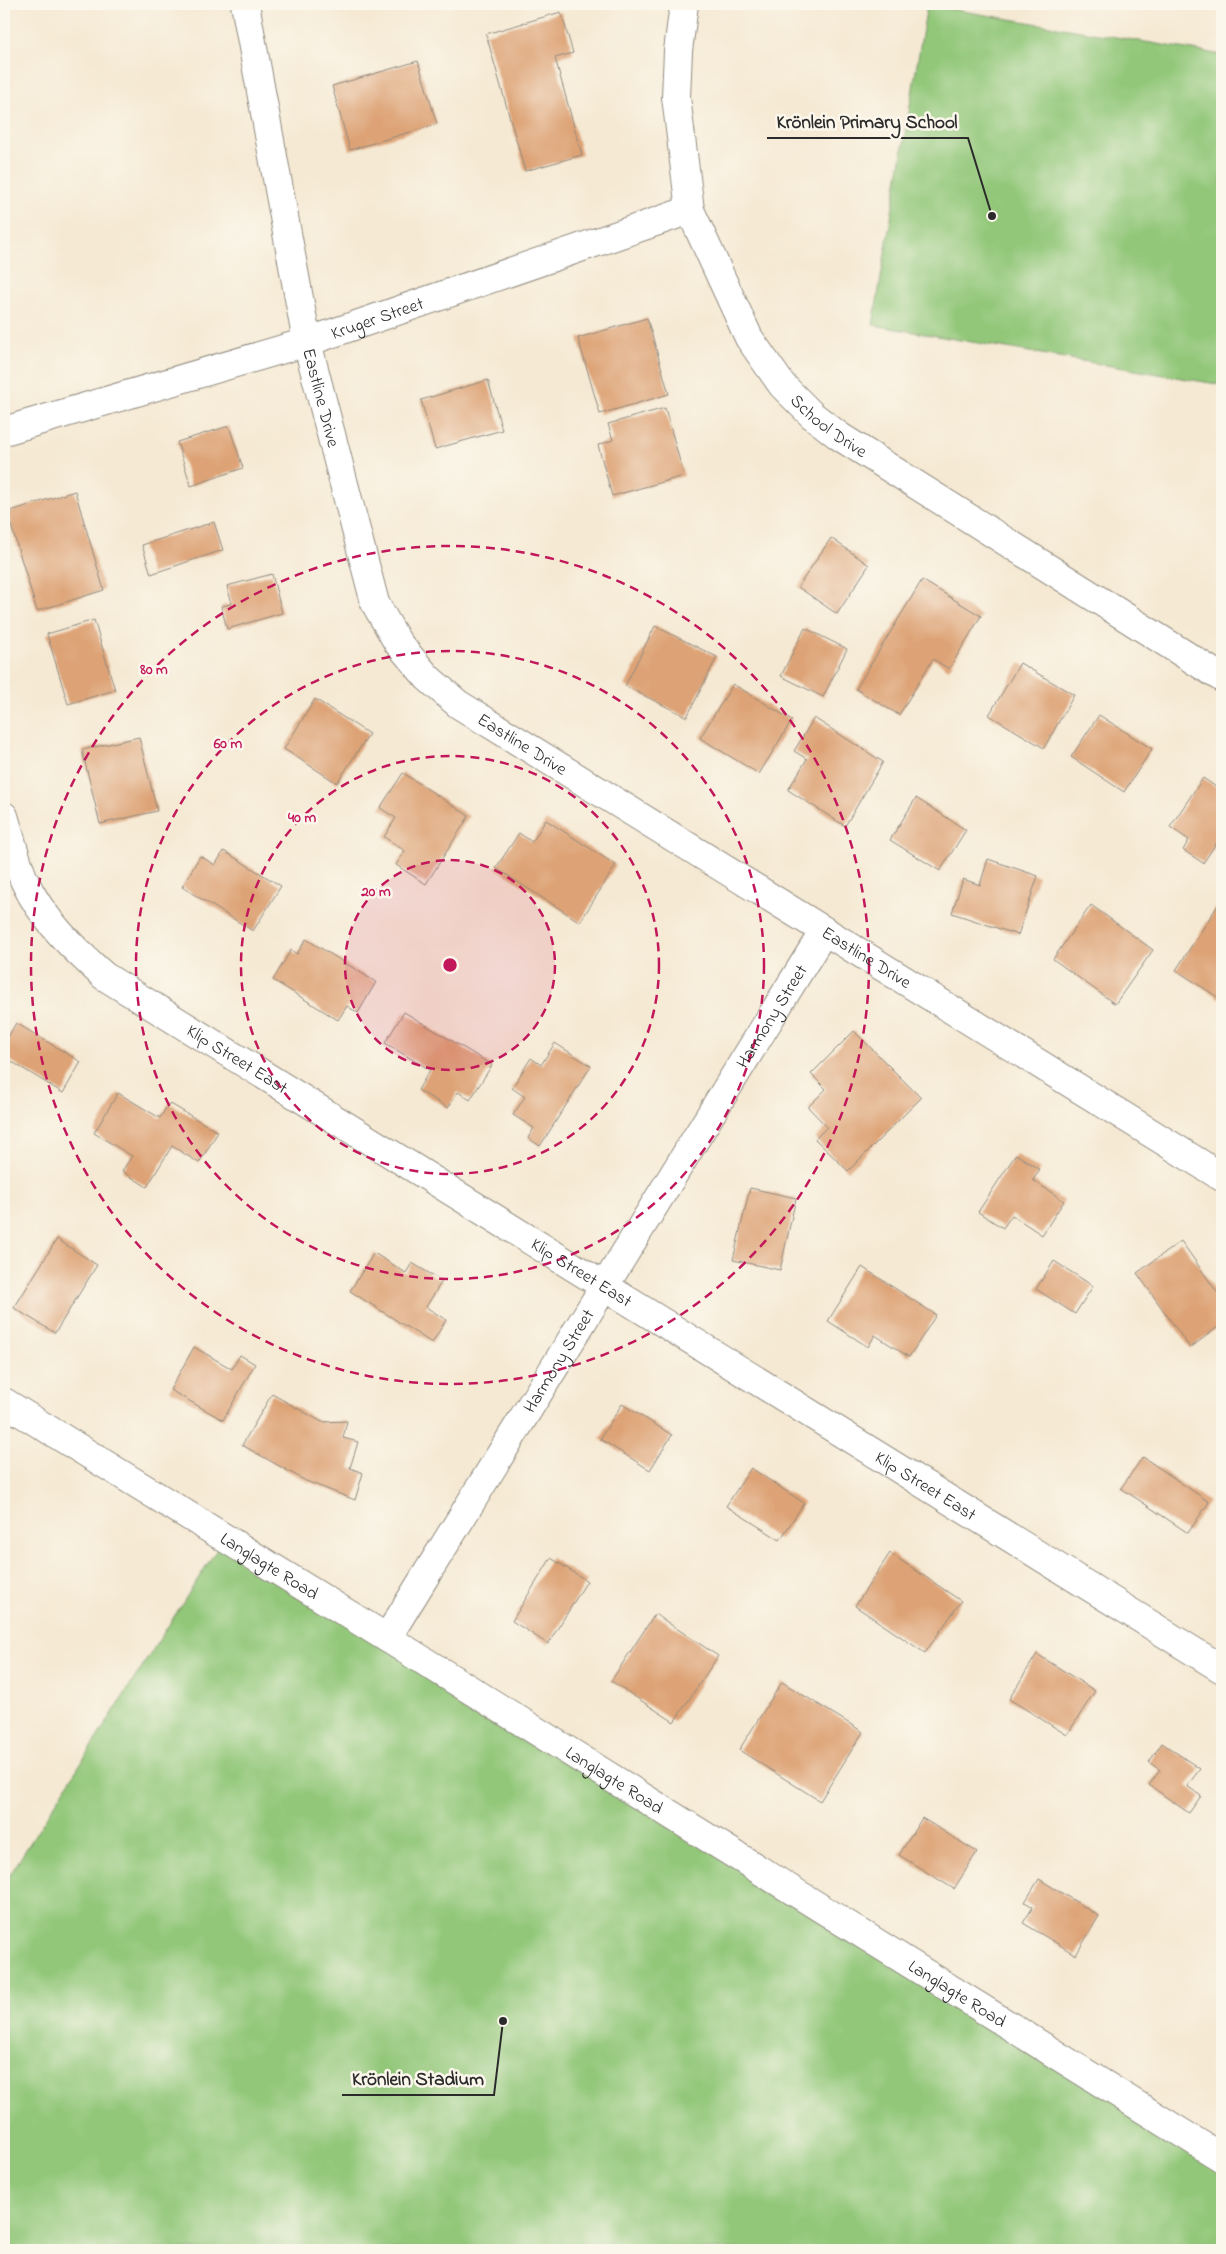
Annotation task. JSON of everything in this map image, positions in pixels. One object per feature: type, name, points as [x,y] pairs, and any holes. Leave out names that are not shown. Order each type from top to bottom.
[{"type":"street","name":"Eastline Drive","points":[[244,4],[307,342],[375,603],[398,644],[428,678],[458,704],[1222,1177]]},
{"type":"street","name":"School Drive","points":[[684,4],[678,51],[676,97],[690,210],[749,338],[782,386],[812,414],[847,441],[1222,678]]},
{"type":"street","name":"Kruger Street","points":[[4,431],[307,342],[690,210]]},
{"type":"street","name":"Klip Street East","points":[[4,816],[25,882],[71,947],[104,976],[1222,1669]]},
{"type":"street","name":"Harmony Street","points":[[387,1638],[824,931]]},
{"type":"street","name":"Langlagte Road","points":[[4,1402],[1222,2158]]},
{"type":"green space","points":[[927,5],[1222,55],[1222,385],[873,325]]},
{"type":"green space","points":[[224,1538],[1222,2158],[1222,2250],[4,2250],[4,1884]]},
{"type":"building","points":[[561,12],[573,53],[555,58],[582,155],[525,171],[486,34]]},
{"type":"building","points":[[418,61],[437,124],[350,150],[332,86]]},
{"type":"building","points":[[647,318],[669,394],[600,414],[578,338]]},
{"type":"building","points":[[488,380],[502,430],[435,449],[421,400]]},
{"type":"building","points":[[665,408],[684,476],[612,496],[598,445],[613,440],[608,424]]},
{"type":"building","points":[[229,426],[243,468],[191,486],[177,442]]},
{"type":"building","points":[[75,491],[104,590],[37,611],[7,512]]},
{"type":"building","points":[[214,522],[223,550],[151,574],[142,545]]},
{"type":"building","points":[[831,538],[869,565],[837,614],[798,587]]},
{"type":"building","points":[[272,574],[282,613],[227,629],[221,606],[232,604],[227,586]]},
{"type":"building","points":[[922,580],[981,616],[949,669],[933,659],[899,715],[856,689]]},
{"type":"building","points":[[94,620],[115,690],[68,704],[47,634]]},
{"type":"building","points":[[655,626],[717,657],[687,717],[625,686]]},
{"type":"building","points":[[805,628],[847,649],[823,697],[781,676]]},
{"type":"building","points":[[1020,663],[1074,695],[1044,748],[989,715]]},
{"type":"building","points":[[733,684],[792,720],[759,774],[700,738]]},
{"type":"building","points":[[315,699],[369,734],[337,783],[284,749]]},
{"type":"building","points":[[1099,715],[1152,749],[1124,792],[1071,757]]},
{"type":"building","points":[[814,718],[883,762],[845,826],[788,790],[807,759],[794,751]]},
{"type":"building","points":[[139,737],[157,811],[100,824],[82,750]]},
{"type":"building","points":[[403,773],[469,816],[426,884],[396,865],[405,851],[384,837],[396,818],[380,808]]},
{"type":"building","points":[[1203,778],[1222,791],[1222,835],[1203,863],[1183,850],[1189,840],[1170,827]]},
{"type":"building","points":[[916,798],[966,830],[940,871],[890,840]]},
{"type":"building","points":[[546,820],[616,865],[580,922],[496,868],[519,833],[532,842]]},
{"type":"building","points":[[224,851],[281,886],[253,931],[182,887],[200,856],[215,865]]},
{"type":"building","points":[[988,859],[1038,876],[1018,935],[952,913],[963,879],[980,885]]},
{"type":"building","points":[[1222,899],[1222,1000],[1176,970]]},
{"type":"building","points":[[1091,905],[1153,950],[1115,1004],[1053,959]]},
{"type":"building","points":[[306,939],[376,982],[358,1013],[347,1006],[338,1020],[273,980],[291,950],[297,954]]},
{"type":"building","points":[[404,1012],[492,1065],[470,1100],[458,1092],[448,1108],[418,1090],[430,1070],[385,1043]]},
{"type":"building","points":[[16,1023],[81,1062],[63,1093],[4,1057],[4,1044]]},
{"type":"building","points":[[854,1031],[921,1098],[848,1171],[815,1139],[827,1127],[808,1107],[826,1089],[811,1074]]},
{"type":"building","points":[[555,1043],[591,1066],[540,1146],[528,1138],[534,1128],[513,1115],[525,1097],[512,1088],[531,1058],[541,1065]]},
{"type":"building","points":[[118,1093],[160,1118],[169,1103],[218,1132],[199,1163],[172,1146],[147,1187],[122,1171],[132,1156],[94,1133]]},
{"type":"building","points":[[1016,1154],[1040,1170],[1033,1180],[1064,1201],[1042,1235],[1012,1215],[1003,1228],[978,1212]]},
{"type":"building","points":[[750,1188],[796,1198],[780,1270],[733,1260]]},
{"type":"building","points":[[57,1239],[97,1265],[55,1333],[14,1308]]},
{"type":"building","points":[[1181,1241],[1222,1299],[1222,1324],[1190,1348],[1137,1273]]},
{"type":"building","points":[[374,1253],[406,1273],[412,1263],[442,1281],[426,1307],[446,1320],[432,1343],[350,1291]]},
{"type":"building","points":[[1054,1261],[1093,1286],[1075,1314],[1036,1289]]},
{"type":"building","points":[[862,1267],[936,1315],[909,1357],[875,1335],[868,1347],[828,1321]]},
{"type":"building","points":[[194,1347],[232,1369],[240,1355],[255,1364],[223,1420],[170,1390]]},
{"type":"building","points":[[272,1394],[322,1422],[347,1421],[343,1438],[358,1442],[350,1468],[363,1473],[355,1500],[306,1481],[242,1445]]},
{"type":"building","points":[[622,1404],[672,1435],[650,1470],[600,1439]]},
{"type":"building","points":[[1143,1457],[1209,1502],[1188,1533],[1121,1488]]},
{"type":"building","points":[[751,1468],[804,1503],[780,1540],[726,1506]]},
{"type":"building","points":[[890,1553],[961,1601],[925,1653],[855,1606]]},
{"type":"building","points":[[551,1558],[587,1581],[548,1644],[512,1621]]},
{"type":"building","points":[[655,1614],[718,1656],[674,1722],[611,1681]]},
{"type":"building","points":[[1037,1654],[1095,1691],[1067,1735],[1009,1699]]},
{"type":"building","points":[[782,1682],[863,1732],[820,1801],[739,1750]]},
{"type":"building","points":[[1162,1743],[1200,1769],[1187,1786],[1201,1796],[1189,1813],[1149,1785],[1160,1770],[1149,1762]]},
{"type":"building","points":[[922,1818],[977,1852],[954,1889],[899,1855]]},
{"type":"building","points":[[1039,1879],[1099,1916],[1076,1955],[1023,1923],[1033,1907],[1025,1902]]},
{"type":"place","name":"Krönlein Primary School","points":[[992,216]]},
{"type":"place","name":"Krönlein Stadium","points":[[503,2021]]}]
